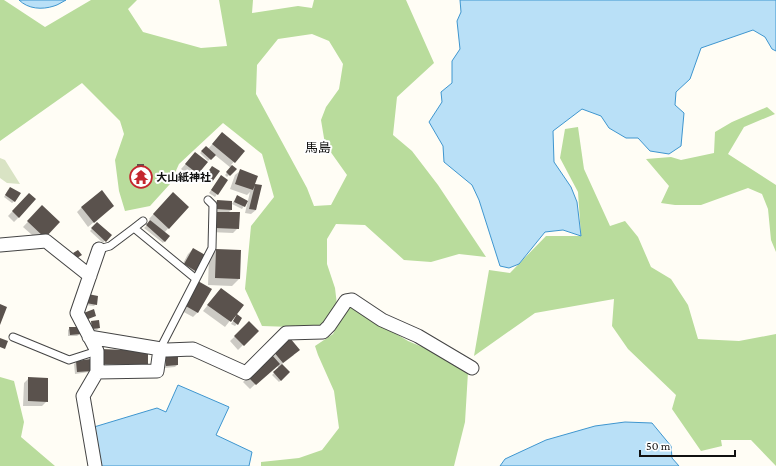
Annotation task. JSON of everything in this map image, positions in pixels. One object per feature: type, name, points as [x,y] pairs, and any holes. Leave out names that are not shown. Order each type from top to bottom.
[{"type":"street","points":[[0,245],[46,241],[90,276]]},
{"type":"street","points":[[95,466],[83,396],[97,372],[97,351],[77,313],[99,249]]},
{"type":"street","points":[[89,337],[167,350],[193,349],[246,373],[286,333],[323,332],[329,326],[346,301],[352,300],[382,320],[418,336],[472,368]]},
{"type":"street","points":[[97,372],[157,371],[160,349]]},
{"type":"lane","points":[[160,349],[212,248],[213,205],[208,200]]},
{"type":"lane","points":[[99,249],[110,246],[143,221]]},
{"type":"lane","points":[[134,228],[196,279]]},
{"type":"lane","points":[[13,337],[69,360],[97,351]]},
{"type":"green space","points":[[0,0],[4,0],[45,27],[91,0],[137,0],[128,9],[143,32],[201,48],[227,46],[219,0],[253,0],[252,13],[298,6],[312,8],[314,0],[406,0],[434,63],[397,97],[393,135],[412,151],[438,185],[486,257],[459,254],[431,262],[404,260],[365,225],[336,224],[327,239],[327,264],[335,288],[337,305],[321,328],[262,326],[245,289],[251,226],[274,197],[262,154],[223,123],[179,164],[170,184],[150,206],[125,211],[119,191],[115,160],[124,134],[120,121],[82,83],[0,141]],"holes":[[[312,34],[329,41],[343,64],[339,89],[326,107],[321,120],[325,144],[347,175],[331,205],[314,206],[307,188],[256,94],[257,65],[278,39]]]},
{"type":"green space","points":[[767,107],[775,114],[744,127],[728,154],[776,185],[776,252],[771,240],[768,209],[762,194],[748,188],[701,205],[675,205],[661,203],[669,186],[646,159],[671,157],[681,160],[714,153],[715,132],[732,122]]},
{"type":"green space","points":[[578,127],[584,169],[610,226],[625,221],[638,237],[651,267],[671,279],[688,305],[698,339],[739,341],[776,334],[776,466],[751,440],[721,440],[722,446],[701,451],[672,409],[676,395],[628,349],[612,326],[614,299],[535,313],[474,356],[489,270],[510,273],[546,236],[581,236],[578,192],[560,158],[565,129]]},
{"type":"green space","points":[[0,158],[5,160],[20,184],[7,183],[0,178]]},
{"type":"green space","points":[[348,305],[408,341],[439,354],[468,372],[465,422],[454,466],[261,466],[261,462],[299,458],[322,450],[339,428],[334,391],[315,346],[333,334]]},
{"type":"green space","points":[[0,377],[14,381],[24,422],[21,437],[55,466],[0,466]]},
{"type":"water","points":[[19,0],[66,0],[56,6],[35,8]]},
{"type":"water","points":[[460,0],[776,0],[776,51],[772,49],[765,37],[753,30],[701,48],[690,79],[676,92],[675,105],[684,113],[681,146],[669,154],[650,151],[638,138],[626,138],[609,128],[601,116],[582,109],[553,131],[554,162],[571,187],[577,202],[581,236],[563,230],[545,232],[519,264],[509,268],[500,266],[479,200],[472,185],[444,162],[443,146],[429,122],[442,102],[441,92],[452,83],[452,61],[460,49],[457,21],[461,12]]},
{"type":"water","points":[[178,385],[229,407],[216,435],[252,452],[249,466],[101,466],[94,427],[157,408],[166,412]]},
{"type":"water","points":[[625,422],[652,423],[671,446],[672,458],[679,466],[500,466],[505,459],[546,440],[595,426]]},
{"type":"building","points":[[222,132],[245,151],[235,163],[212,144]]},
{"type":"building","points":[[206,146],[216,155],[211,160],[201,151]]},
{"type":"building","points":[[195,152],[208,162],[198,174],[185,164]]},
{"type":"building","points":[[137,164],[144,164],[144,170],[137,170]]},
{"type":"building","points":[[232,165],[237,169],[230,176],[226,172]]},
{"type":"building","points":[[212,166],[220,171],[212,182],[205,176]]},
{"type":"building","points":[[240,169],[258,176],[255,184],[262,185],[256,210],[249,209],[255,185],[253,190],[235,184]]},
{"type":"building","points":[[135,171],[148,172],[147,182],[134,181]]},
{"type":"building","points":[[221,175],[228,180],[218,195],[211,190]]},
{"type":"building","points":[[10,187],[21,193],[15,202],[5,195]]},
{"type":"building","points":[[102,190],[114,206],[94,223],[81,207]]},
{"type":"building","points":[[173,192],[189,207],[169,229],[153,214]]},
{"type":"building","points":[[29,193],[36,199],[19,218],[12,211]]},
{"type":"building","points":[[237,195],[248,201],[245,207],[234,202]]},
{"type":"building","points":[[217,200],[232,201],[232,210],[216,209]]},
{"type":"building","points":[[42,205],[60,222],[45,238],[27,221]]},
{"type":"building","points":[[215,212],[240,212],[239,229],[215,228]]},
{"type":"building","points":[[150,220],[170,236],[165,242],[146,225]]},
{"type":"building","points":[[97,222],[112,235],[106,242],[91,228]]},
{"type":"building","points":[[193,248],[207,256],[197,272],[184,264]]},
{"type":"building","points":[[216,249],[241,250],[240,279],[215,278]]},
{"type":"building","points":[[78,250],[82,255],[77,258],[73,253]]},
{"type":"building","points":[[198,281],[212,289],[198,313],[184,305]]},
{"type":"building","points":[[221,288],[244,305],[231,322],[207,305]]},
{"type":"building","points":[[88,294],[98,296],[97,305],[86,303]]},
{"type":"building","points":[[0,304],[7,307],[0,325]]},
{"type":"building","points":[[94,309],[96,316],[83,321],[81,314]]},
{"type":"building","points":[[237,314],[242,318],[238,325],[233,321]]},
{"type":"building","points":[[99,320],[100,328],[92,329],[91,321]]},
{"type":"building","points":[[249,321],[259,331],[244,346],[234,336]]},
{"type":"building","points":[[69,327],[80,327],[81,334],[70,335]]},
{"type":"building","points":[[0,338],[8,341],[5,349],[0,347]]},
{"type":"building","points":[[290,338],[300,350],[283,363],[273,351]]},
{"type":"building","points":[[101,349],[148,351],[148,365],[101,364]]},
{"type":"building","points":[[272,355],[280,364],[256,385],[247,376]]},
{"type":"building","points":[[178,356],[178,365],[166,366],[165,357]]},
{"type":"building","points":[[91,359],[92,371],[77,372],[76,361]]},
{"type":"building","points":[[282,364],[290,372],[281,381],[273,372]]},
{"type":"building","points":[[28,377],[48,378],[48,402],[28,401]]},
{"type":"place","name":"大山紙神社","points":[[141,177]]},
{"type":"district","name":"馬島","points":[[318,147]]}]
